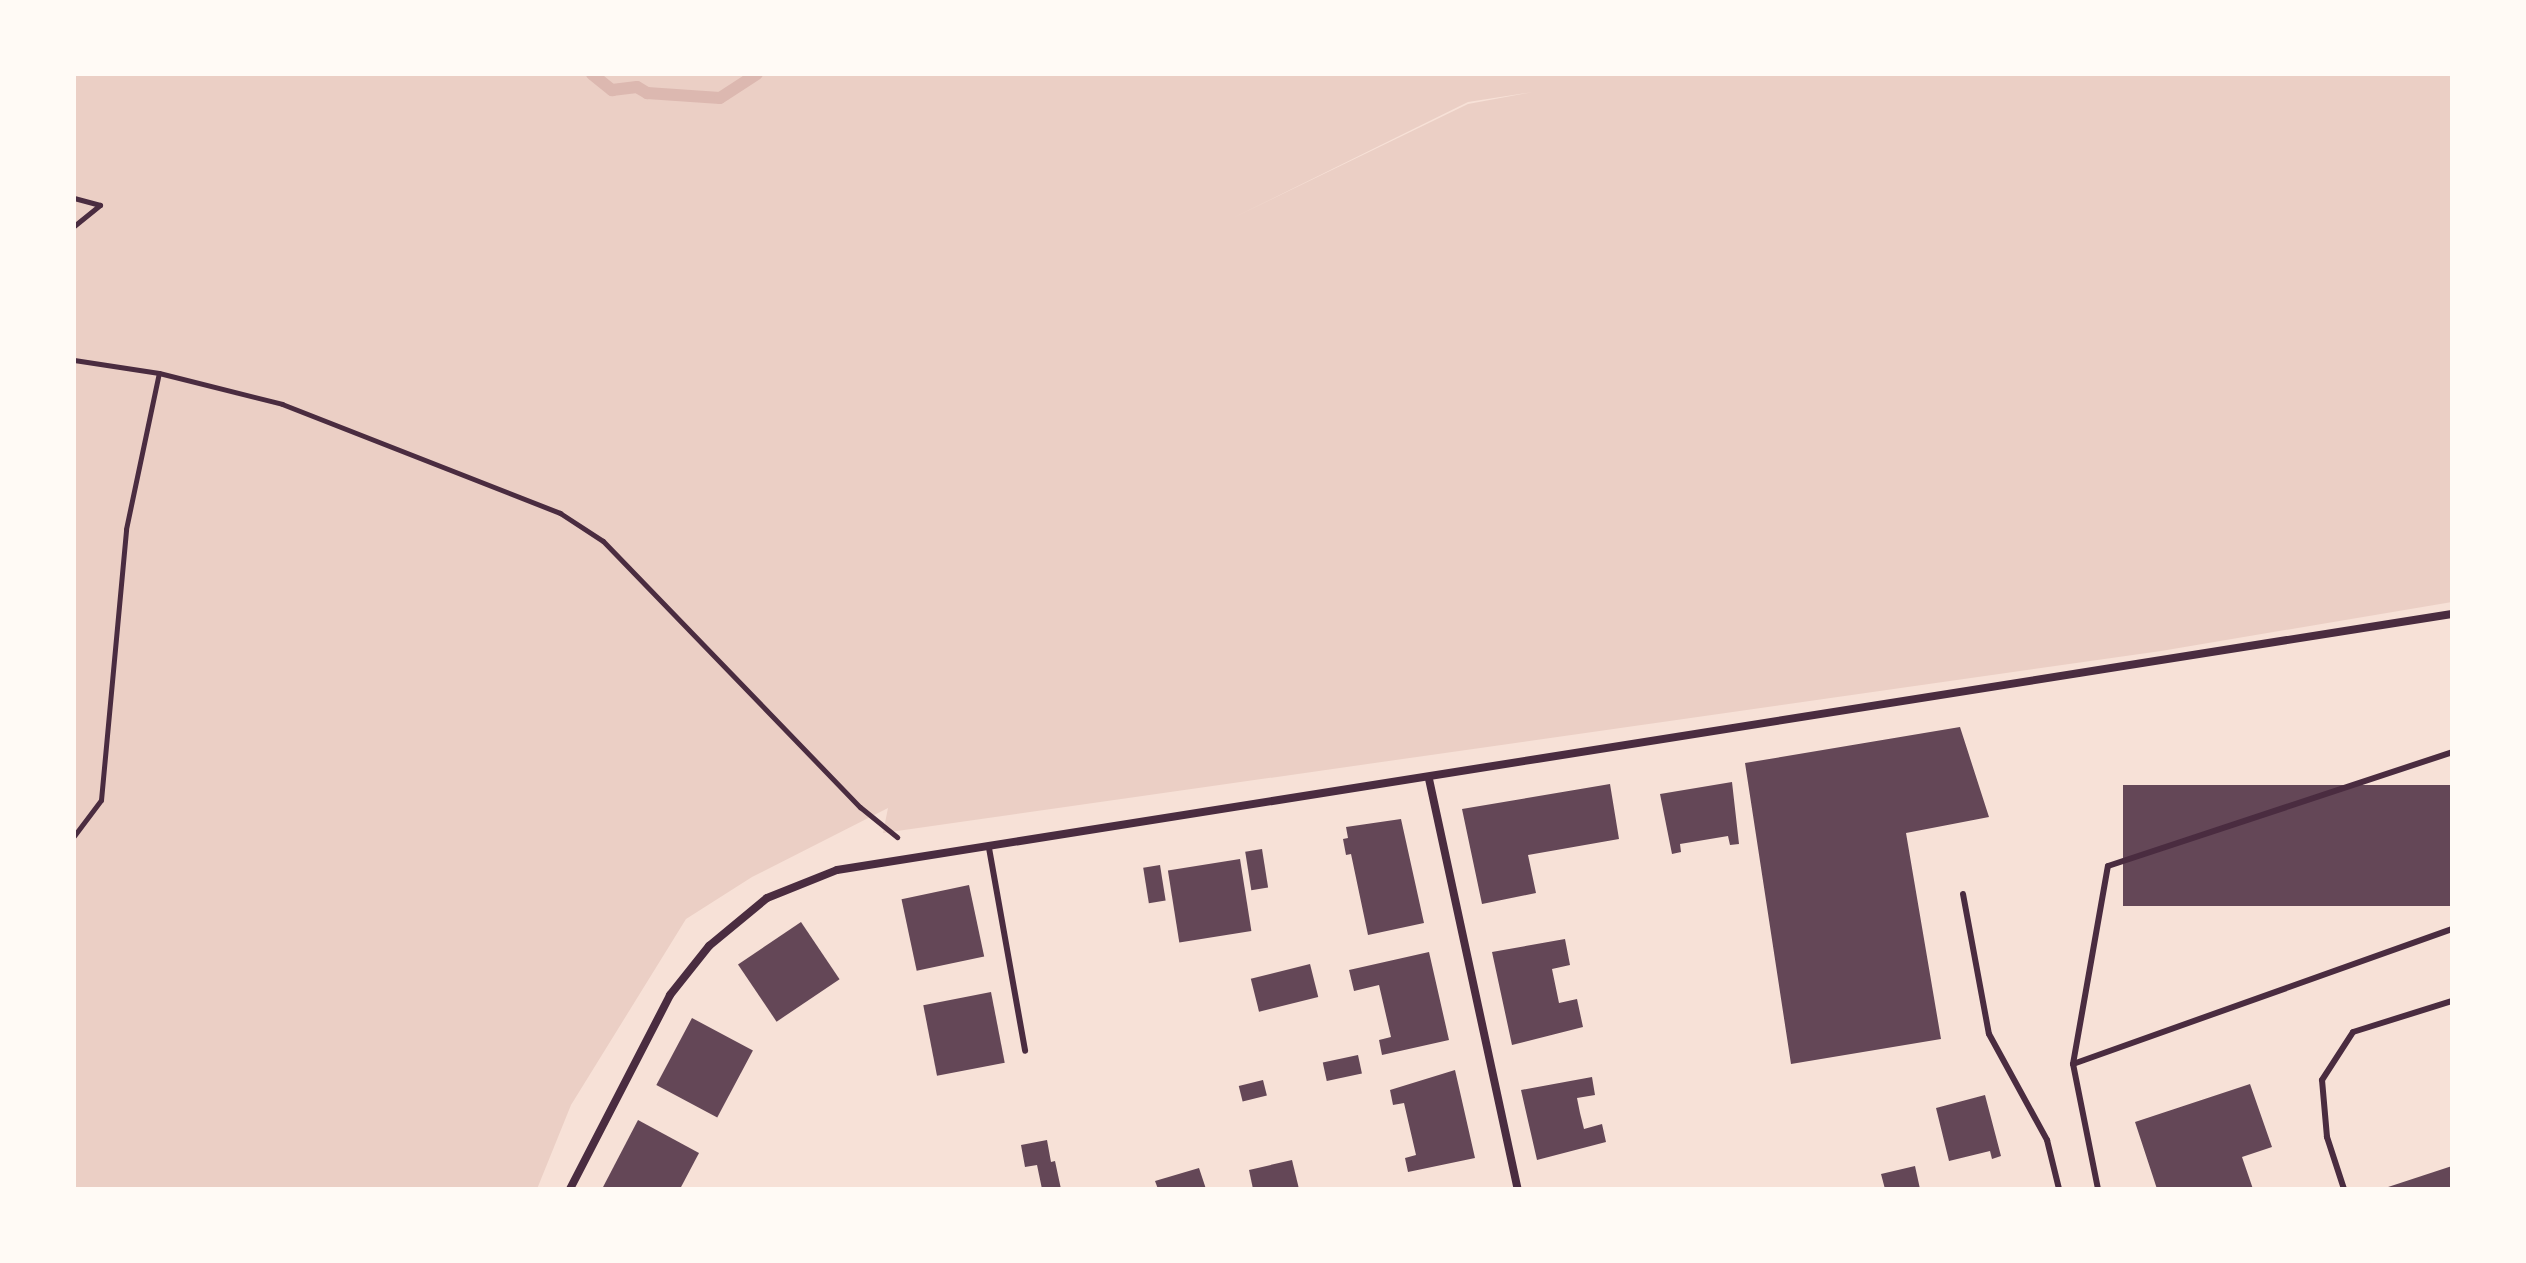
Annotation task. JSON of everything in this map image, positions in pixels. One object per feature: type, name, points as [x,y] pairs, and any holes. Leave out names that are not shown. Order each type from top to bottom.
[{"type":"street","points":[[570,1189],[670,995],[709,946],[767,898],[837,870],[1429,779],[2452,614]]},
{"type":"street","points":[[1429,779],[1518,1189]]},
{"type":"lane","points":[[2098,1189],[2073,1064],[2108,866],[2452,752]]},
{"type":"lane","points":[[989,848],[1025,1051]]},
{"type":"lane","points":[[1963,894],[1989,1034],[2047,1140],[2059,1189]]},
{"type":"lane","points":[[2073,1064],[2452,929]]},
{"type":"lane","points":[[2344,1189],[2327,1137],[2322,1080],[2353,1032],[2452,1001]]},
{"type":"path","points":[[74,198],[100,205],[74,226]]},
{"type":"path","points":[[74,360],[159,373],[282,404],[560,513],[603,541],[860,807],[923,857]]},
{"type":"path","points":[[74,836],[101,800],[126,529],[159,373]]},
{"type":"shaded area","points":[[74,74],[2452,74],[2452,602],[2161,651],[883,833],[888,808],[752,877],[686,919],[571,1105],[537,1189],[74,1189]],"holes":[[[1533,92],[1468,104],[1231,219],[1468,102]]]},
{"type":"building","points":[[1960,727],[1989,817],[1906,833],[1941,1039],[1791,1064],[1745,763]]},
{"type":"building","points":[[1732,782],[1739,844],[1730,845],[1728,836],[1680,844],[1681,852],[1672,854],[1660,794]]},
{"type":"building","points":[[1610,784],[1619,839],[1528,855],[1536,893],[1482,904],[1462,809]]},
{"type":"building","points":[[2123,785],[2452,785],[2452,906],[2123,906]]},
{"type":"building","points":[[1401,819],[1424,923],[1368,935],[1351,854],[1346,855],[1343,839],[1348,838],[1346,827]]},
{"type":"building","points":[[1262,849],[1268,888],[1251,890],[1245,852]]},
{"type":"building","points":[[1240,859],[1251,931],[1179,943],[1168,870]]},
{"type":"building","points":[[1160,865],[1166,901],[1149,903],[1143,868]]},
{"type":"building","points":[[969,885],[984,956],[917,971],[902,899]]},
{"type":"building","points":[[801,922],[840,979],[777,1022],[738,964]]},
{"type":"building","points":[[1565,939],[1570,965],[1552,969],[1559,1003],[1577,999],[1583,1027],[1512,1045],[1492,952]]},
{"type":"building","points":[[1429,952],[1449,1040],[1382,1055],[1379,1040],[1391,1037],[1379,985],[1354,991],[1349,970]]},
{"type":"building","points":[[1310,964],[1318,997],[1259,1012],[1251,979]]},
{"type":"building","points":[[991,992],[1005,1063],[937,1076],[923,1005]]},
{"type":"building","points":[[692,1018],[753,1050],[717,1117],[656,1085]]},
{"type":"building","points":[[1358,1055],[1362,1074],[1327,1081],[1323,1062]]},
{"type":"building","points":[[1455,1070],[1475,1158],[1408,1172],[1405,1158],[1416,1155],[1404,1103],[1393,1105],[1390,1090]]},
{"type":"building","points":[[1592,1077],[1595,1095],[1577,1098],[1580,1113],[1584,1129],[1602,1124],[1606,1142],[1537,1160],[1521,1090]]},
{"type":"building","points":[[1263,1080],[1267,1096],[1243,1102],[1239,1086]]},
{"type":"building","points":[[2250,1084],[2272,1147],[2242,1157],[2253,1189],[2157,1189],[2135,1122]]},
{"type":"building","points":[[1985,1095],[2001,1156],[1992,1159],[1990,1151],[1949,1161],[1936,1108]]},
{"type":"building","points":[[638,1120],[699,1153],[680,1189],[602,1189]]},
{"type":"building","points":[[1047,1140],[1061,1189],[1042,1189],[1037,1165],[1025,1167],[1021,1145]]},
{"type":"building","points":[[1292,1160],[1299,1189],[1253,1189],[1249,1170]]},
{"type":"building","points":[[1915,1166],[1920,1189],[1885,1189],[1881,1174]]},
{"type":"building","points":[[2452,1166],[2452,1189],[2385,1189],[2385,1188]]},
{"type":"building","points":[[1199,1168],[1206,1189],[1158,1189],[1155,1181]]},
{"type":"waterway","points":[[592,74],[612,90],[637,87],[647,93],[720,98],[757,74]]}]
